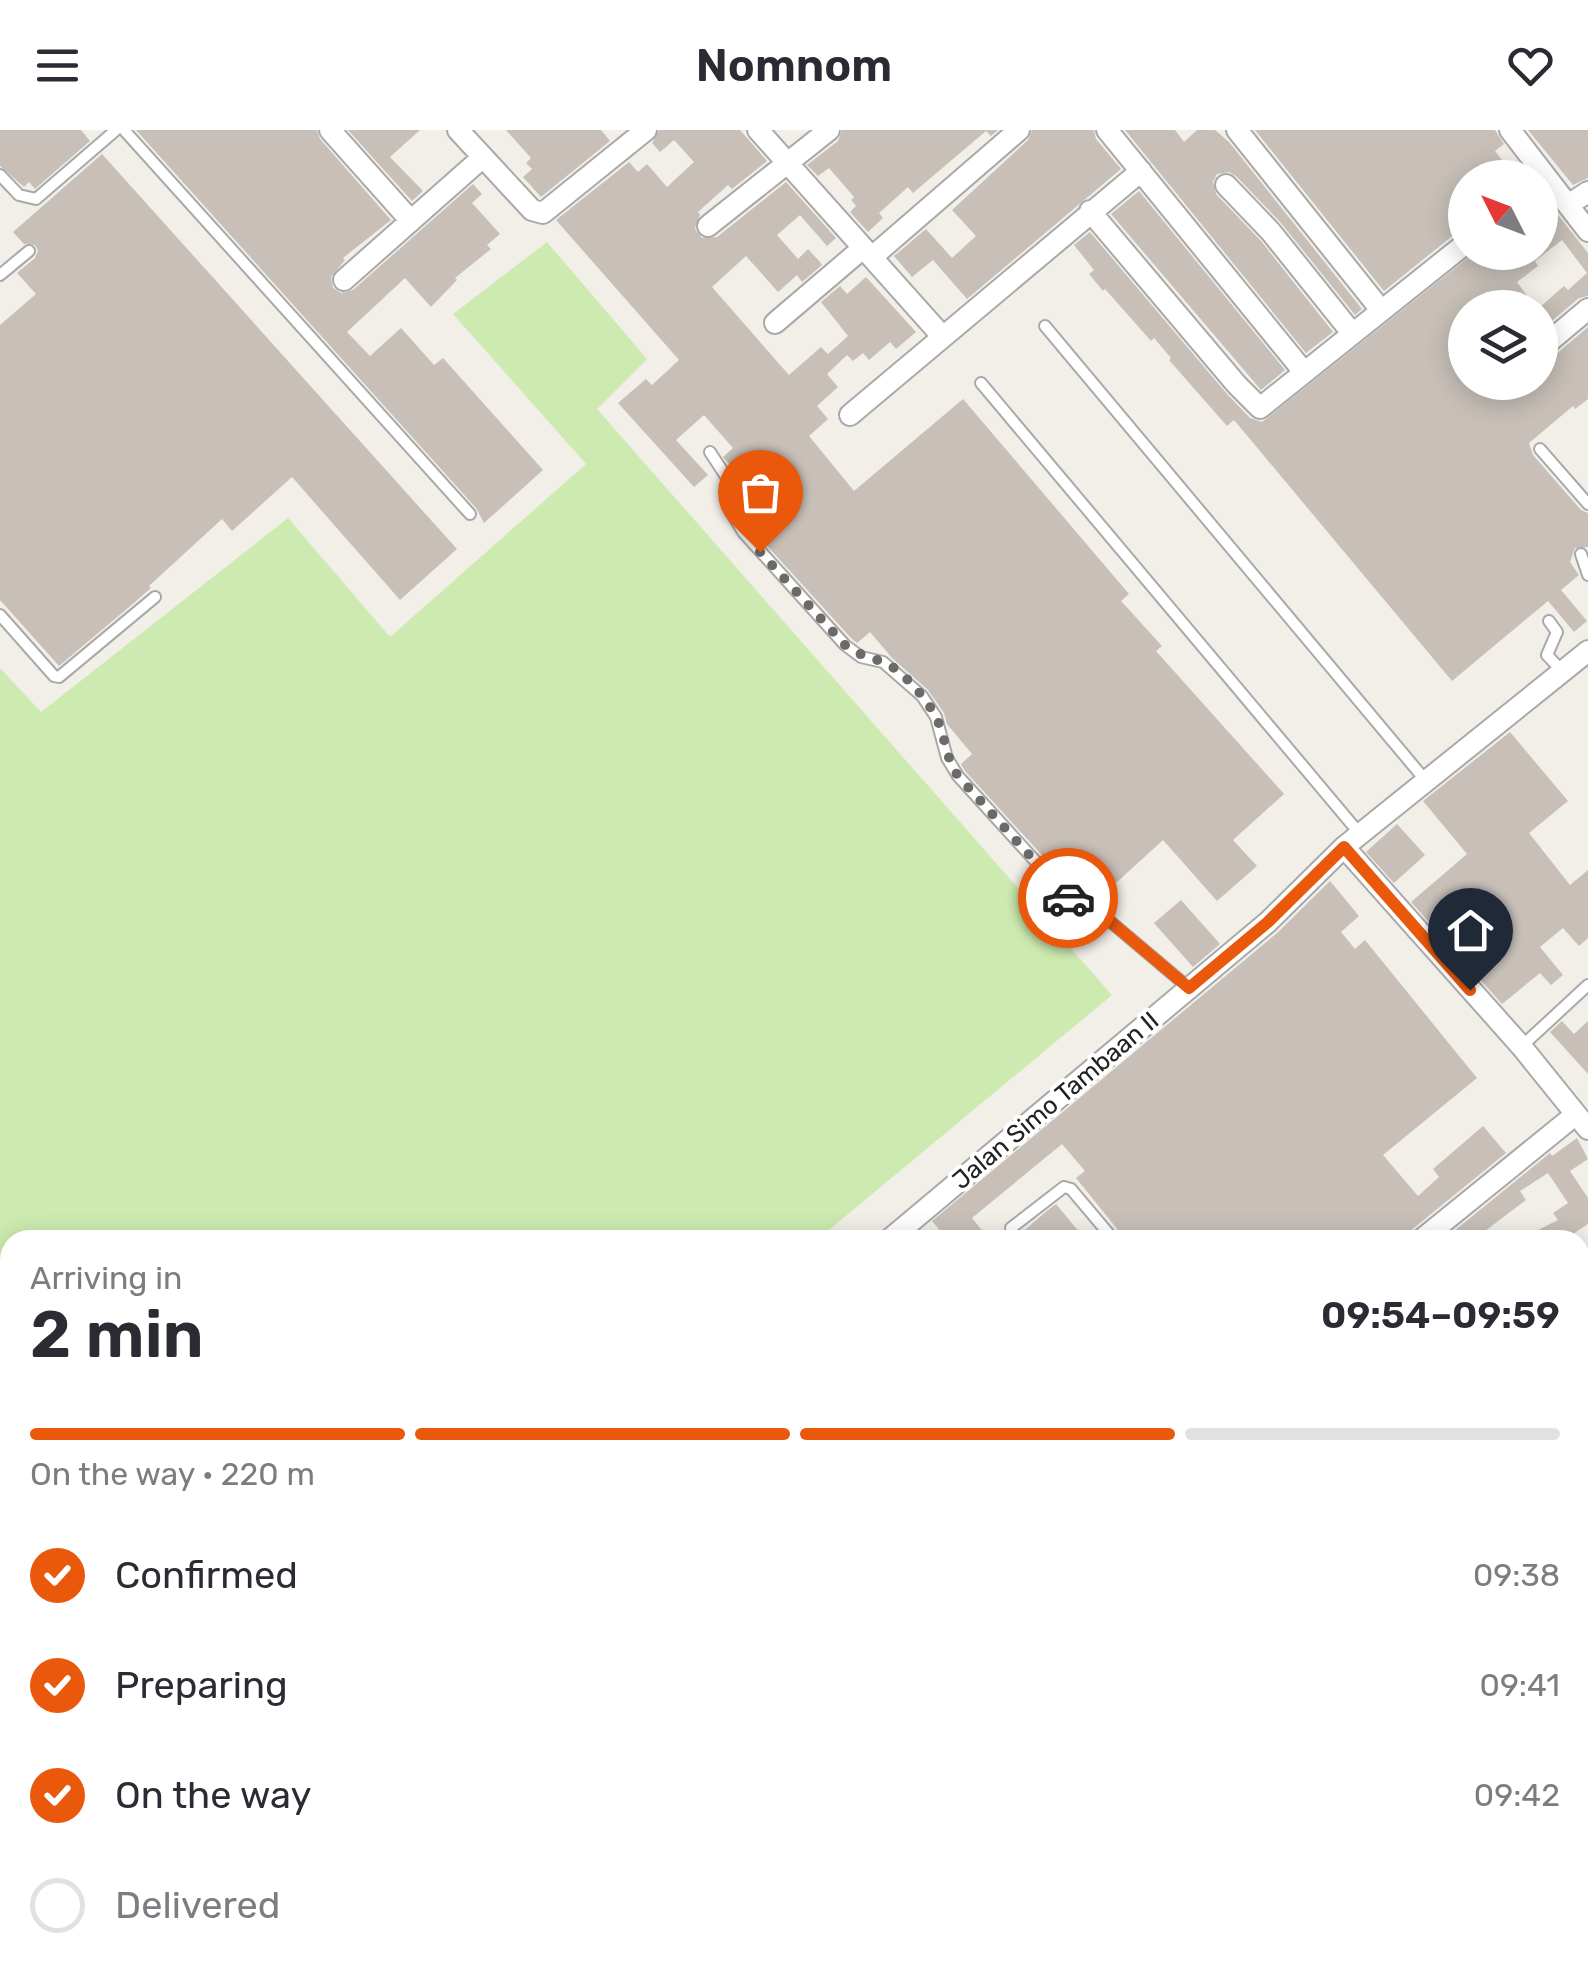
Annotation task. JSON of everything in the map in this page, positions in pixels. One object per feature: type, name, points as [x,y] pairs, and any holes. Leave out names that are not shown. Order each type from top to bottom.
[{"type":"street","points":[[330,130],[411,221]]},
{"type":"street","points":[[465,132],[532,210],[543,214],[646,130]]},
{"type":"street","points":[[758,130],[942,336]]},
{"type":"street","points":[[708,226],[829,130]]},
{"type":"street","points":[[775,323],[1019,130]]},
{"type":"street","points":[[1106,130],[1304,372]]},
{"type":"street","points":[[1237,130],[1381,310]]},
{"type":"street","points":[[1514,132],[1531,160]]},
{"type":"street","points":[[344,280],[483,157]]},
{"type":"street","points":[[850,415],[1141,171]]},
{"type":"street","points":[[1226,185],[1271,232],[1352,333]]},
{"type":"street","points":[[1568,205],[1588,192]]},
{"type":"street","points":[[1558,195],[1588,231]]},
{"type":"street","points":[[1090,211],[1256,406],[1264,406],[1448,257]]},
{"type":"street","points":[[1558,334],[1588,309]]},
{"type":"street","name":"Jalan Simo Tambaan II","points":[[901,1230],[1268,922],[1352,841],[1588,652]]},
{"type":"street","points":[[1352,841],[1582,1122],[1435,1230]]},
{"type":"lane","points":[[0,174],[18,195],[36,199],[116,130]]},
{"type":"lane","points":[[124,130],[470,514]]},
{"type":"lane","points":[[0,275],[28,251]]},
{"type":"lane","points":[[1045,326],[1426,781]]},
{"type":"lane","points":[[981,384],[1352,841]]},
{"type":"lane","points":[[1540,449],[1588,504]]},
{"type":"lane","points":[[710,452],[727,478],[731,512],[743,532],[845,645],[862,657],[884,662],[922,696],[936,717],[952,766],[1047,874],[1078,908],[1112,923],[1189,988]]},
{"type":"lane","points":[[1581,554],[1588,575]]},
{"type":"lane","points":[[0,615],[49,671],[59,677],[155,597]]},
{"type":"lane","points":[[1549,621],[1556,632],[1547,655],[1562,671]]},
{"type":"lane","points":[[1521,1046],[1588,985]]},
{"type":"lane","points":[[1011,1228],[1064,1187],[1071,1189],[1106,1230]]},
{"type":"green space","points":[[547,242],[647,359],[597,409],[1112,995],[829,1230],[0,1230],[0,668],[41,712],[288,518],[390,637],[586,464],[453,314]]},
{"type":"building","points":[[0,130],[81,130],[90,141],[35,189],[29,182],[24,187],[0,166]]},
{"type":"building","points":[[136,130],[317,130],[320,139],[391,220],[343,258],[331,277],[333,288],[341,293],[353,290],[473,184],[482,194],[472,203],[500,234],[487,245],[491,249],[455,278],[431,307],[405,278],[347,332],[370,356],[401,328],[434,365],[443,358],[543,470],[484,523],[476,508]]},
{"type":"building","points":[[348,130],[420,130],[390,157],[423,191],[412,201]]},
{"type":"building","points":[[506,130],[601,130],[610,141],[541,197],[523,177],[532,169],[526,163],[531,158]]},
{"type":"building","points":[[659,130],[740,130],[767,161],[732,189],[728,185],[698,212],[695,229],[702,238],[717,237],[786,182],[836,238],[827,246],[800,215],[777,235],[798,259],[808,249],[822,265],[802,282],[797,275],[778,292],[746,256],[712,287],[789,375],[821,347],[828,354],[848,336],[821,302],[840,286],[847,294],[866,277],[916,332],[896,349],[890,342],[869,360],[863,353],[853,361],[847,355],[827,374],[838,387],[817,406],[828,419],[809,436],[854,491],[963,399],[1129,594],[1121,601],[1162,646],[1156,651],[1284,794],[1233,840],[1257,866],[1217,901],[1163,840],[1116,883],[1111,877],[1084,901],[965,771],[961,764],[972,754],[947,724],[928,690],[870,632],[857,643],[851,638],[749,526],[744,516],[749,512],[738,500],[737,492],[747,484],[723,457],[733,448],[704,415],[676,440],[708,475],[694,487],[618,403],[646,379],[652,385],[679,360],[556,220],[629,162],[638,172],[647,164],[667,187],[694,162],[674,140],[660,152],[652,143]]},
{"type":"building","points":[[842,130],[998,130],[991,136],[986,131],[913,193],[908,187],[879,213],[883,218],[868,232],[850,212],[856,206],[851,200],[854,197],[829,168],[818,176],[807,165],[838,141]]},
{"type":"building","points":[[1032,130],[1094,130],[1096,139],[1121,169],[967,299],[933,260],[912,277],[894,256],[926,229],[952,258],[976,236],[952,210],[1028,140]]},
{"type":"building","points":[[1125,130],[1175,130],[1184,142],[1197,130],[1215,130],[1229,142],[1362,309],[1355,315],[1281,223],[1236,176],[1229,172],[1217,174],[1213,182],[1216,194],[1261,241],[1333,332],[1306,353]]},
{"type":"building","points":[[1255,130],[1495,130],[1504,144],[1495,151],[1502,160],[1448,160],[1448,239],[1384,291]]},
{"type":"building","points":[[1528,130],[1588,130],[1588,178],[1573,185],[1558,167],[1558,160],[1553,160]]},
{"type":"building","points":[[102,154],[457,549],[400,600],[292,477],[232,531],[222,519],[151,588],[59,666],[0,600],[0,325],[36,294],[17,273],[38,251],[13,232]]},
{"type":"building","points":[[1139,191],[1285,370],[1261,390],[1111,214]]},
{"type":"building","points":[[1558,215],[1588,253],[1588,296],[1579,298],[1558,316],[1558,291],[1564,286],[1568,290],[1587,273],[1562,240],[1558,243]]},
{"type":"building","points":[[1090,232],[1227,394],[1250,418],[1262,422],[1452,270],[1533,270],[1517,282],[1523,290],[1448,290],[1448,400],[1558,400],[1558,353],[1588,327],[1588,399],[1575,409],[1573,406],[1529,443],[1533,455],[1581,510],[1588,513],[1588,547],[1575,548],[1570,562],[1579,575],[1561,590],[1587,621],[1574,632],[1548,601],[1452,681],[1234,420],[1227,426],[1154,338],[1151,341],[1103,291],[1089,274],[1094,270],[1074,245]]},
{"type":"building","points":[[1510,732],[1568,801],[1529,833],[1570,885],[1588,870],[1588,938],[1579,946],[1563,928],[1540,947],[1563,975],[1551,985],[1540,973],[1502,1004],[1411,902],[1467,854],[1423,801]]},
{"type":"building","points":[[1397,824],[1425,855],[1394,883],[1366,852]]},
{"type":"building","points":[[1330,881],[1359,916],[1341,932],[1355,949],[1365,940],[1477,1078],[1383,1155],[1418,1196],[1439,1177],[1433,1169],[1483,1126],[1506,1153],[1411,1230],[1118,1230],[1076,1178],[1085,1171],[1062,1144],[972,1218],[982,1230],[940,1230],[932,1221],[1277,933]]},
{"type":"building","points":[[1181,900],[1220,944],[1193,967],[1154,923]]},
{"type":"building","points":[[1562,1021],[1574,1034],[1588,1021],[1588,1074],[1550,1032]]},
{"type":"building","points":[[1577,1138],[1588,1159],[1570,1171],[1588,1198],[1588,1224],[1579,1230],[1538,1230],[1558,1220],[1553,1213],[1568,1203],[1548,1173],[1520,1191],[1526,1200],[1486,1230],[1455,1230],[1550,1153],[1552,1156]]},
{"type":"building","points":[[1056,1204],[1078,1230],[1025,1230]]},
{"type":"way so far","points":[[760,552],[845,645],[862,657],[884,662],[922,696],[936,717],[947,758],[958,776],[1068,898]]},
{"type":"route","points":[[1068,898],[1086,914],[1112,923],[1189,988],[1268,922],[1344,847],[1470,990]]}]
